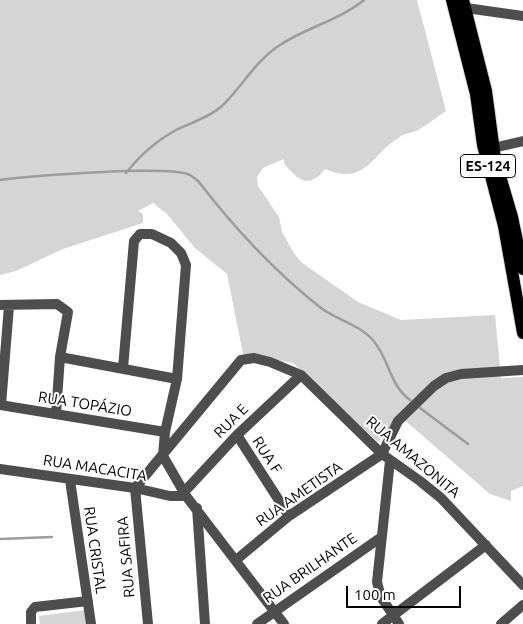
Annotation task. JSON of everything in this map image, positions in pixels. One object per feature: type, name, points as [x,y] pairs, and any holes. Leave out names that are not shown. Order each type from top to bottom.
[{"type":"main road","name":"ES-124","points":[[452,0],[476,94],[483,145],[504,226],[523,333]]},
{"type":"main road","name":"ES-124","points":[[464,4],[486,91],[493,148],[517,216],[523,269]]},
{"type":"street","points":[[464,4],[523,16]]},
{"type":"street","points":[[493,148],[523,141]]},
{"type":"street","points":[[123,368],[134,242],[140,234],[152,234],[165,239],[175,247],[181,253],[186,265],[177,379],[165,432],[163,456],[185,494],[284,624]]},
{"type":"street","points":[[0,405],[4,305],[57,304],[68,312],[60,357],[56,414]]},
{"type":"street","points":[[60,357],[177,379]]},
{"type":"street","name":"RUA AMAZONITA","points":[[163,456],[241,360],[254,358],[270,362],[301,375],[386,458],[441,498],[523,585]]},
{"type":"street","points":[[396,620],[378,589],[386,458],[398,421],[424,394],[446,378],[475,372],[523,370]]},
{"type":"street","name":"RUA E","points":[[185,494],[237,435],[301,375]]},
{"type":"street","name":"RUA TOPÁZIO","points":[[0,405],[165,432]]},
{"type":"street","name":"RUA F","points":[[237,435],[289,516]]},
{"type":"street","points":[[135,488],[163,456]]},
{"type":"street","name":"RUA AMETISTA","points":[[236,560],[289,516],[386,458]]},
{"type":"street","name":"RUA MACACITA","points":[[0,468],[70,480],[135,488],[170,496],[185,494]]},
{"type":"street","name":"RUA CRISTAL","points":[[70,480],[91,624]]},
{"type":"street","name":"RUA SAFIRA","points":[[135,488],[148,624]]},
{"type":"street","points":[[197,508],[204,624]]},
{"type":"street","name":"RUA BRILHANTE","points":[[257,624],[380,538]]},
{"type":"street","points":[[382,624],[396,620],[486,546]]},
{"type":"street","points":[[31,624],[31,612],[35,607],[88,601]]},
{"type":"street","points":[[501,624],[523,605]]},
{"type":"shaded area","points":[[0,0],[417,0],[446,111],[420,129],[400,137],[359,171],[350,174],[325,169],[314,179],[308,181],[298,178],[284,163],[284,159],[263,168],[257,177],[258,186],[279,217],[282,232],[301,262],[358,302],[401,320],[495,315],[501,378],[523,377],[523,486],[511,491],[511,501],[490,494],[401,417],[378,442],[293,363],[243,354],[227,274],[195,248],[167,214],[153,203],[138,211],[143,214],[143,223],[63,249],[16,271],[0,275]]},
{"type":"shaded area","points":[[85,610],[86,624],[40,624],[39,616]]},
{"type":"waterway","points":[[126,173],[137,160],[163,138],[207,116],[222,106],[271,51],[290,39],[344,13],[364,0]]},
{"type":"waterway","points":[[0,180],[128,171],[177,172],[190,175],[199,182],[256,249],[287,279],[321,308],[354,326],[372,339],[378,346],[393,379],[403,394],[410,400]]},
{"type":"waterway","points":[[420,408],[468,444]]},
{"type":"waterway","points":[[0,539],[52,537]]}]
